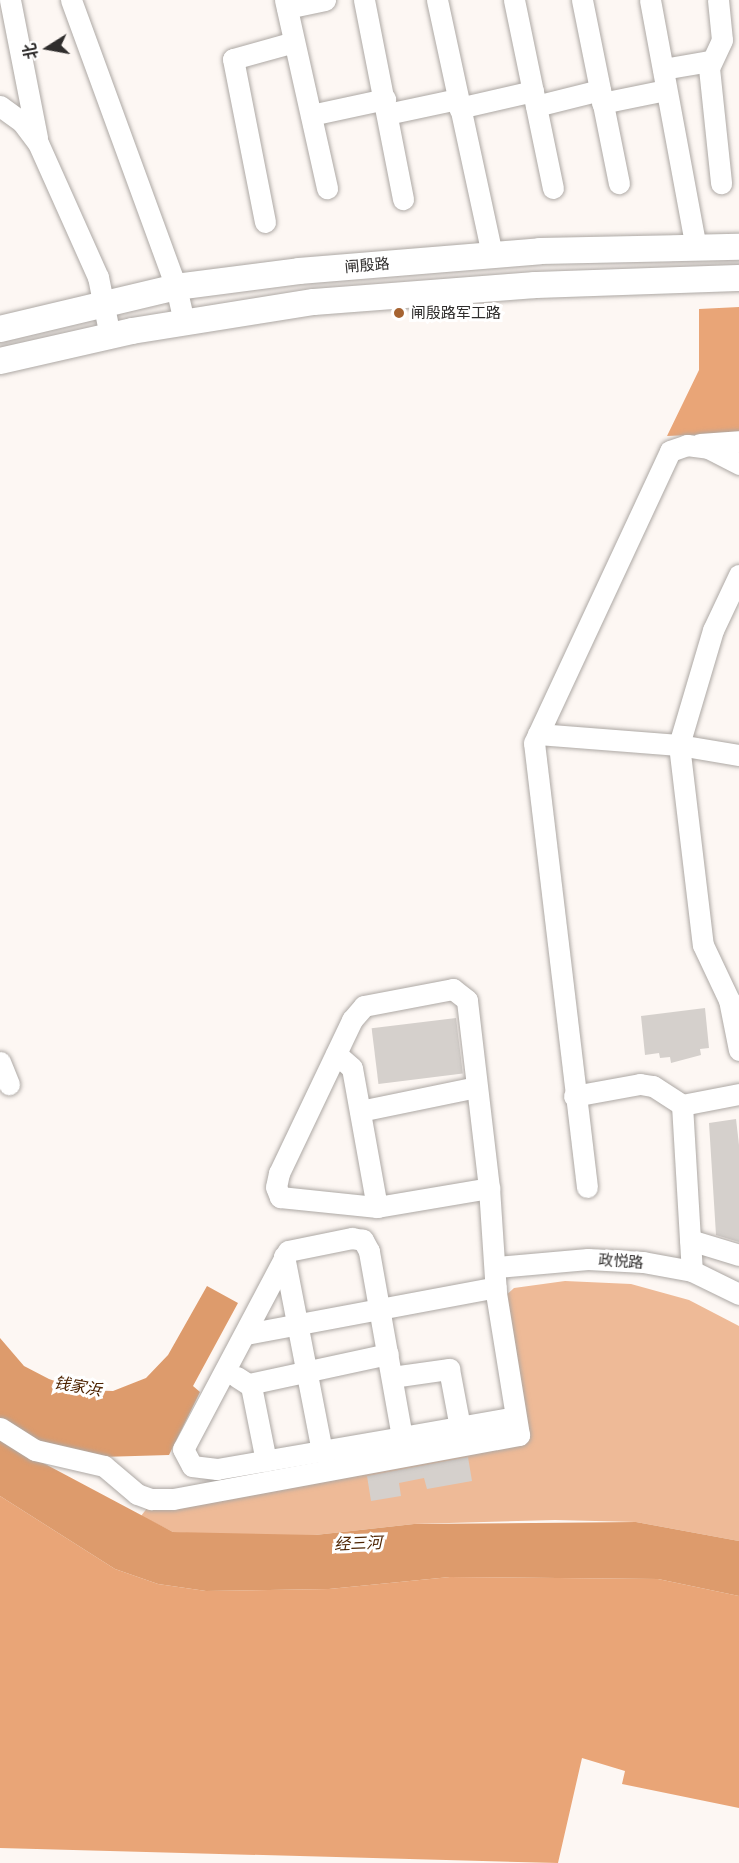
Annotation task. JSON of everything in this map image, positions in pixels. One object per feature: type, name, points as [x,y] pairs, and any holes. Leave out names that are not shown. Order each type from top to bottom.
[{"type":"main road","name":"闸殷路","points":[[0,329],[176,287],[299,271],[492,255],[739,248]]},
{"type":"main road","name":"闸殷路","points":[[0,361],[184,322],[398,294],[739,278]]},
{"type":"street","points":[[10,0],[38,143],[98,277],[110,336]]},
{"type":"street","points":[[71,0],[176,287],[184,322]]},
{"type":"street","points":[[325,0],[286,4],[327,188]]},
{"type":"street","points":[[364,0],[403,199]]},
{"type":"street","points":[[437,0],[492,255]]},
{"type":"street","points":[[514,0],[553,188]]},
{"type":"street","points":[[582,0],[619,183]]},
{"type":"street","points":[[650,0],[696,248]]},
{"type":"street","points":[[717,0],[723,26],[722,183]]},
{"type":"street","points":[[265,222],[233,59],[294,42]]},
{"type":"street","points":[[663,69],[723,50]]},
{"type":"street","points":[[311,115],[386,106],[601,96],[666,90]]},
{"type":"street","points":[[0,106],[22,122],[38,143]]},
{"type":"street","points":[[586,1187],[533,749],[670,451],[687,445],[739,441]]},
{"type":"street","points":[[687,445],[708,448],[739,464]]},
{"type":"street","points":[[739,575],[713,630],[679,745],[703,945],[729,1000],[739,1050]]},
{"type":"street","points":[[538,734],[679,745],[739,755]]},
{"type":"street","points":[[0,1428],[35,1450],[104,1466],[137,1494],[151,1499],[172,1499],[519,1435],[496,1277],[489,1188],[467,1000],[453,988],[364,1006],[352,1020],[279,1173],[276,1187],[280,1197],[289,1201],[377,1207],[489,1188]]},
{"type":"street","points":[[336,1054],[352,1068],[377,1207]]},
{"type":"street","points":[[0,1062],[9,1084]]},
{"type":"street","points":[[574,1096],[640,1084],[653,1086],[682,1105],[739,1094]]},
{"type":"street","points":[[360,1111],[477,1087]]},
{"type":"street","points":[[682,1105],[692,1271]]},
{"type":"street","points":[[402,1437],[381,1310],[369,1251],[363,1240],[330,1242],[288,1251],[183,1449],[192,1466],[203,1469],[266,1461],[506,1419]]},
{"type":"street","points":[[690,1240],[739,1255]]},
{"type":"street","points":[[284,1256],[322,1451]]},
{"type":"street","name":"政悦路","points":[[246,1334],[381,1310],[496,1277],[588,1259],[643,1262],[692,1271],[739,1294]]},
{"type":"street","points":[[225,1372],[249,1384],[388,1354]]},
{"type":"street","points":[[392,1377],[449,1369],[460,1427]]},
{"type":"street","points":[[249,1384],[266,1461]]},
{"type":"shaded area","points":[[739,307],[739,433],[667,436],[699,370],[699,309]]},
{"type":"shaded area","points":[[565,1281],[631,1284],[689,1300],[739,1326],[739,1541],[636,1522],[555,1520],[414,1524],[315,1535],[215,1535],[173,1532],[141,1516],[148,1507],[527,1437],[504,1297],[514,1288]]},
{"type":"shaded area","points":[[0,1496],[115,1569],[158,1584],[206,1591],[329,1589],[450,1577],[658,1579],[739,1596],[739,1808],[622,1784],[625,1771],[582,1758],[558,1863],[0,1848]]},
{"type":"water","points":[[207,1286],[238,1303],[193,1386],[200,1392],[169,1455],[101,1457],[55,1449],[17,1433],[0,1418],[0,1338],[24,1366],[49,1379],[81,1390],[113,1391],[146,1378],[168,1355]]},
{"type":"water","name":"经三河","points":[[0,1440],[173,1532],[315,1535],[414,1524],[636,1522],[739,1541],[739,1596],[658,1579],[450,1577],[329,1589],[206,1591],[158,1584],[115,1569],[0,1496]]},
{"type":"building","points":[[705,1008],[709,1048],[700,1049],[701,1055],[671,1063],[670,1057],[660,1058],[659,1053],[645,1055],[641,1016]]},
{"type":"building","points":[[456,1018],[463,1074],[378,1084],[372,1028]]},
{"type":"building","points":[[736,1119],[739,1145],[739,1242],[716,1235],[709,1123]]},
{"type":"building","points":[[468,1457],[472,1481],[427,1489],[424,1478],[399,1483],[401,1496],[371,1501],[367,1476]]},
{"type":"place","name":"闸殷路军工路","points":[[399,313]]},
{"type":"water label","name":"钱家浜","points":[[78,1386]]}]
